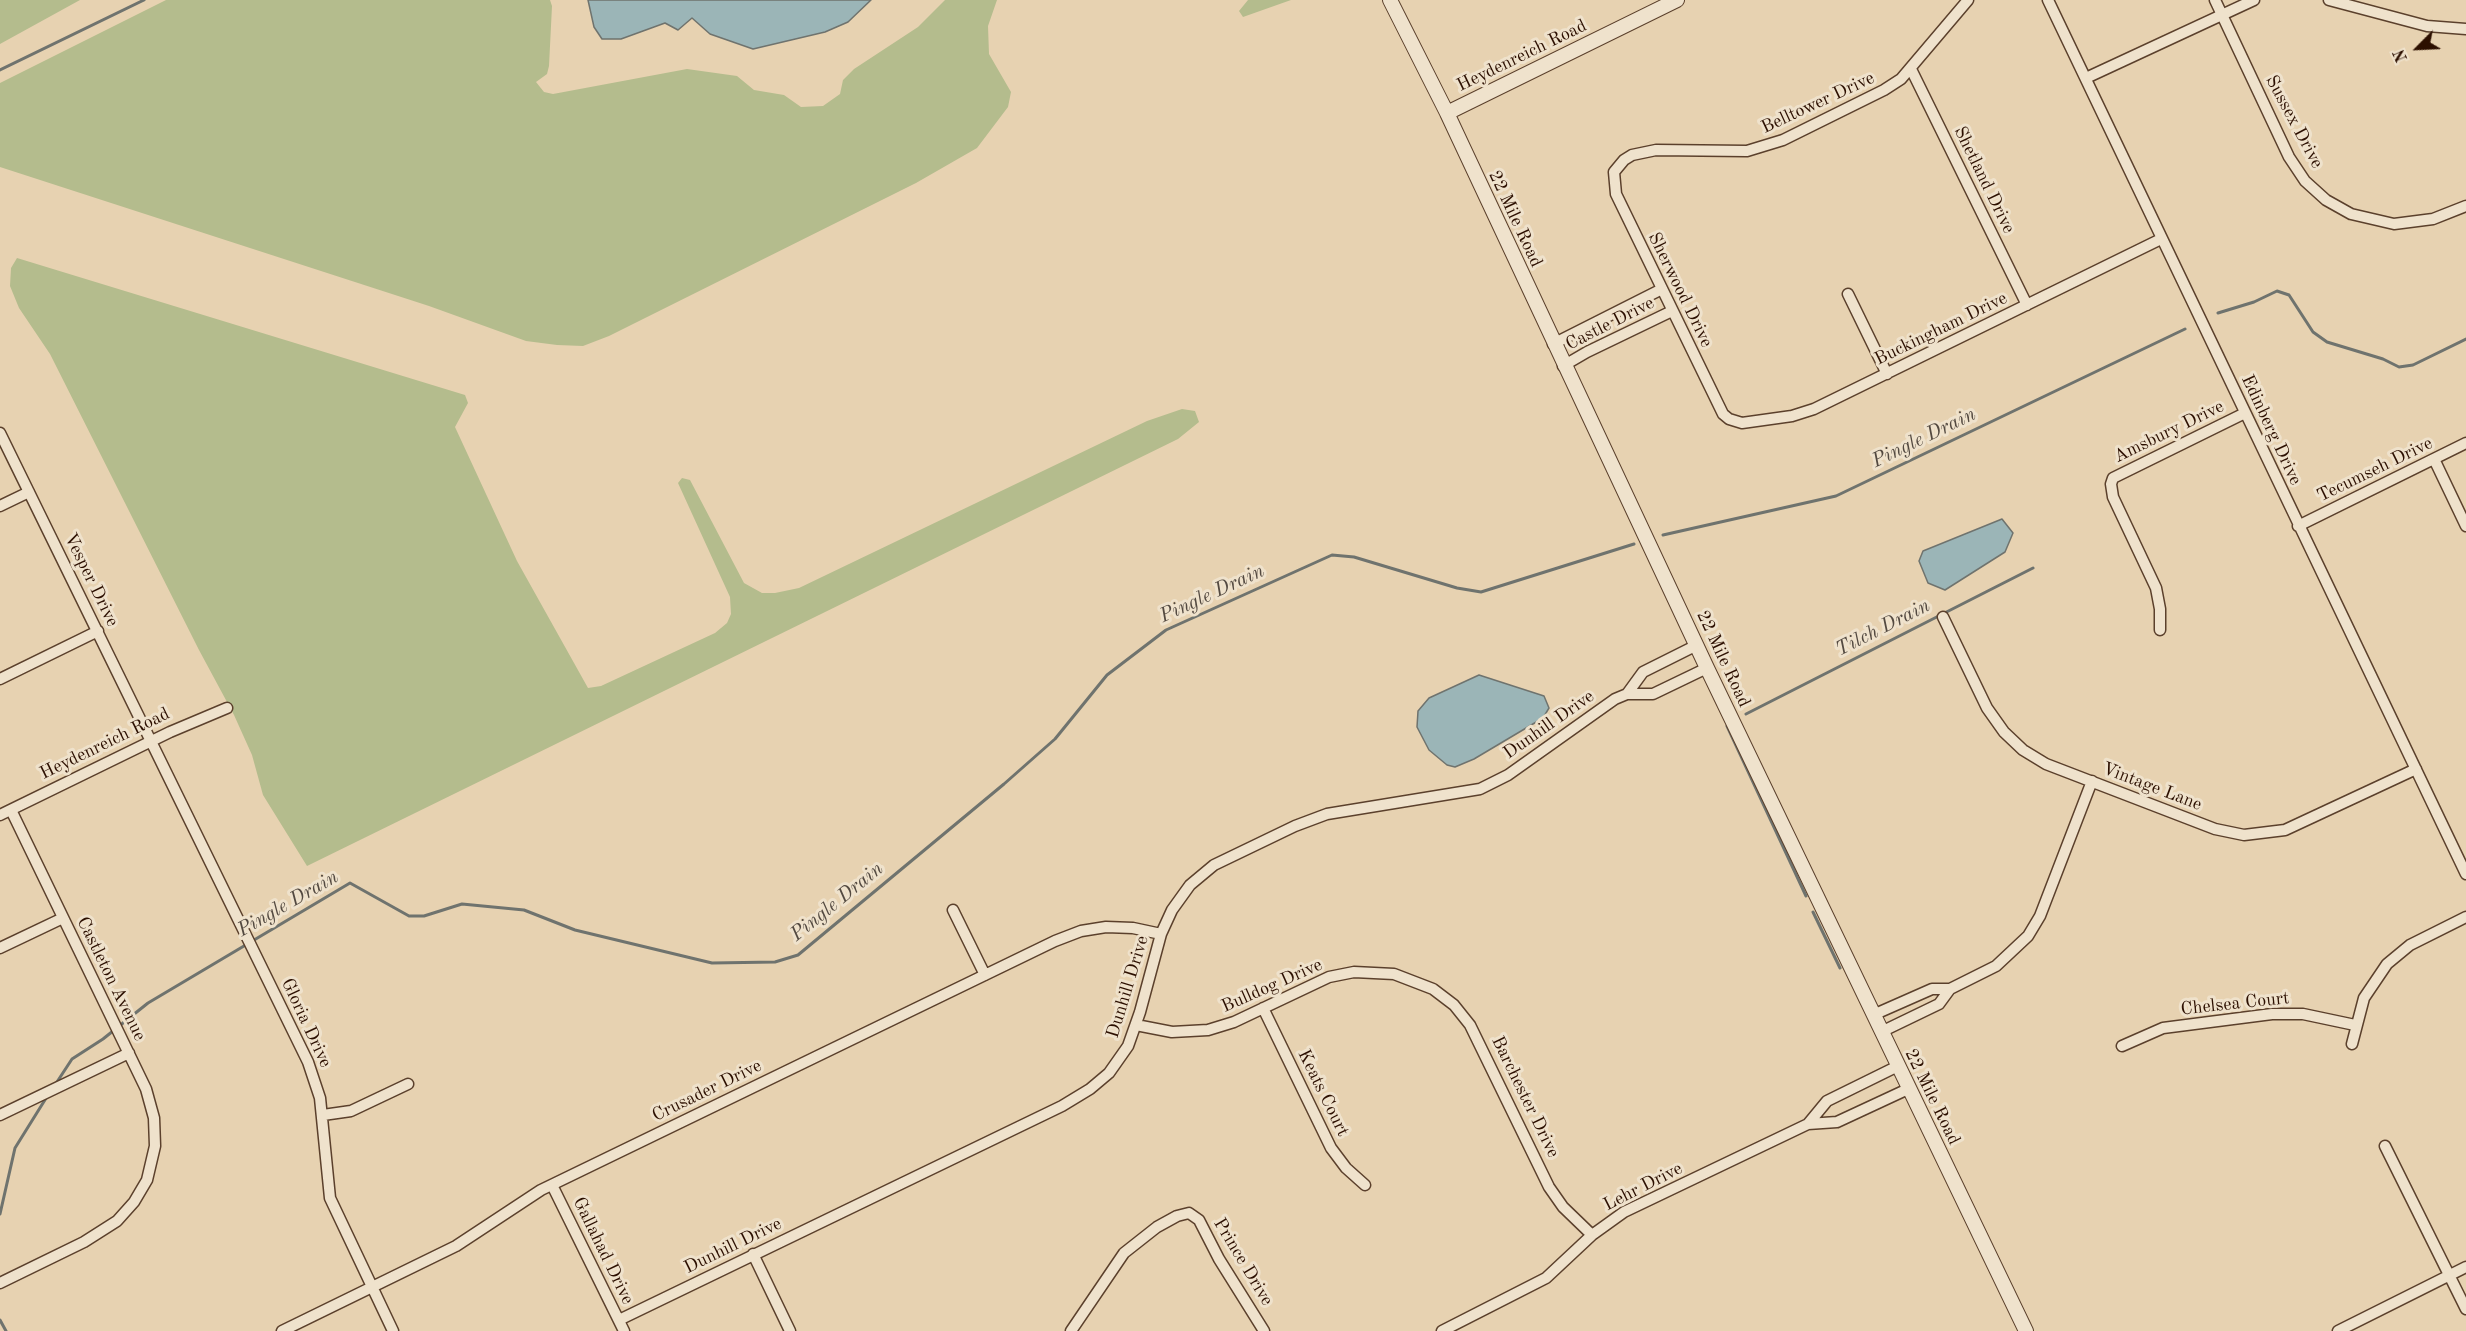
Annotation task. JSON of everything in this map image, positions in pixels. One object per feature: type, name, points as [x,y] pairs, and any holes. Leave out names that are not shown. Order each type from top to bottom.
[{"type":"street","name":"22 Mile Road","points":[[1390,0],[1447,113],[1563,366],[2026,1331]]},
{"type":"street","name":"Heydenreich Road","points":[[1447,113],[1677,0]]},
{"type":"street","name":"Belltower Drive","points":[[1614,172],[1624,160],[1632,155],[1656,150],[1734,151],[1771,145],[1884,90],[1911,69],[1968,0]]},
{"type":"street","name":"Edinberg Drive","points":[[2048,0],[2466,874]]},
{"type":"street","name":"Sussex Drive","points":[[2215,0],[2296,169],[2326,200],[2366,219],[2394,224],[2420,223],[2466,206]]},
{"type":"street","points":[[2086,78],[2221,13],[2254,0]]},
{"type":"street","points":[[2329,0],[2427,26],[2466,29]]},
{"type":"street","name":"Shetland Drive","points":[[1911,69],[2027,305]]},
{"type":"street","name":"Sherwood Drive","points":[[1614,172],[1616,194],[1718,407],[1729,419]]},
{"type":"street","name":"Buckingham Drive","points":[[1729,419],[1751,422],[1804,413],[2161,238]]},
{"type":"street","name":"Castle Drive","points":[[1553,344],[1662,289]]},
{"type":"street","points":[[1848,294],[1887,374]]},
{"type":"street","name":"Castle Drive","points":[[1563,366],[1672,311]]},
{"type":"street","name":"Amsbury Drive","points":[[2160,630],[2160,609],[2156,588],[2113,497],[2111,484],[2117,474],[2245,413]]},
{"type":"street","name":"Vesper Drive","points":[[0,433],[152,741]]},
{"type":"street","name":"Tecumseh Drive","points":[[2298,526],[2466,443]]},
{"type":"street","points":[[2434,459],[2466,526]]},
{"type":"street","points":[[0,506],[29,492]]},
{"type":"street","name":"Vintage Lane","points":[[1943,617],[1987,708],[2004,732],[2035,757],[2215,829],[2259,835],[2298,826],[2416,769]]},
{"type":"street","points":[[0,679],[98,631]]},
{"type":"street","name":"Dunhill Drive","points":[[619,1320],[1077,1098],[1109,1073],[1125,1051],[1136,1025],[1161,934],[1180,897],[1200,876],[1221,862],[1295,826],[1327,814],[1465,793],[1493,783],[1573,731],[1604,706],[1627,694],[1643,672],[1697,645]]},
{"type":"street","name":"Dunhill Drive","points":[[1627,694],[1653,694],[1707,668]]},
{"type":"street","name":"Heydenreich Road","points":[[0,815],[152,741],[227,708]]},
{"type":"street","name":"Gloria Drive","points":[[152,741],[308,1062],[317,1086],[323,1115],[325,1169],[330,1198],[393,1331]]},
{"type":"street","points":[[1881,1032],[1939,1004],[1950,989],[1996,966],[2020,945],[2034,927],[2092,781]]},
{"type":"street","name":"Castleton Avenue","points":[[0,1282],[107,1229],[134,1202],[150,1170],[155,1146],[154,1118],[146,1089],[11,810]]},
{"type":"street","points":[[953,910],[985,975]]},
{"type":"street","points":[[2352,1044],[2355,1025],[2370,986],[2387,964],[2410,945],[2466,917]]},
{"type":"street","points":[[0,948],[63,918]]},
{"type":"street","name":"Crusader Drive","points":[[282,1331],[456,1246],[520,1202],[552,1185],[1068,936],[1093,928],[1133,928],[1161,934]]},
{"type":"street","name":"Bulldog Drive","points":[[1136,1025],[1172,1032],[1194,1032],[1221,1027],[1342,974],[1387,973],[1419,983]]},
{"type":"street","name":"Barchester Drive","points":[[1419,983],[1444,997],[1470,1025],[1549,1186],[1563,1207],[1592,1235]]},
{"type":"street","points":[[1873,1015],[1932,988],[1950,989]]},
{"type":"street","name":"Keats Court","points":[[1263,1008],[1331,1148],[1346,1168],[1365,1185]]},
{"type":"street","name":"Chelsea Court","points":[[2122,1046],[2163,1028],[2272,1014],[2309,1014],[2355,1025]]},
{"type":"street","points":[[0,1115],[129,1053]]},
{"type":"street","name":"Lehr Drive","points":[[1808,1124],[1827,1101],[1898,1066]]},
{"type":"street","points":[[323,1115],[351,1111],[408,1084]]},
{"type":"street","name":"Lehr Drive","points":[[1442,1331],[1546,1278],[1592,1235],[1624,1212],[1808,1124],[1837,1122],[1908,1089]]},
{"type":"street","points":[[2385,1146],[2466,1309]]},
{"type":"street","name":"Gallahad Drive","points":[[552,1185],[624,1331]]},
{"type":"street","name":"Prince Drive","points":[[1071,1331],[1124,1253],[1157,1227],[1177,1216],[1189,1213],[1199,1220],[1219,1259],[1264,1331]]},
{"type":"street","points":[[753,1254],[790,1331]]},
{"type":"street","points":[[2338,1331],[2466,1267]]},
{"type":"green space","points":[[0,0],[80,0],[0,44]]},
{"type":"green space","points":[[166,0],[550,0],[552,6],[549,66],[547,74],[536,82],[544,92],[553,94],[687,69],[737,76],[754,90],[784,95],[801,107],[823,106],[840,94],[843,80],[854,69],[918,27],[945,0],[997,0],[988,26],[989,54],[1011,92],[1008,107],[977,148],[916,183],[609,336],[583,346],[557,345],[526,341],[429,306],[0,167],[0,83]]},
{"type":"green space","points":[[1248,0],[1291,0],[1243,17],[1239,11]]},
{"type":"green space","points":[[17,258],[465,395],[468,403],[455,427],[517,561],[588,688],[601,686],[715,633],[727,623],[731,614],[730,597],[678,483],[682,478],[690,480],[744,583],[762,593],[775,593],[799,588],[1147,421],[1182,409],[1195,411],[1199,422],[1178,439],[307,866],[263,795],[252,755],[234,715],[50,354],[19,308],[10,286],[11,268]]},
{"type":"water","points":[[588,0],[871,0],[848,22],[825,32],[753,49],[710,34],[692,18],[678,30],[665,23],[621,39],[602,39],[594,27]]},
{"type":"water","points":[[2002,519],[2013,533],[2005,552],[1945,590],[1928,583],[1919,561],[1923,551]]},
{"type":"water","points":[[1479,675],[1544,696],[1549,708],[1543,718],[1474,759],[1455,767],[1447,765],[1429,750],[1417,727],[1418,711],[1429,698]]},
{"type":"waterway","points":[[0,70],[144,0]]},
{"type":"waterway","name":"Pingle Drain","points":[[2218,313],[2254,302],[2277,291],[2289,295],[2313,332],[2327,342],[2383,359],[2399,367],[2413,365],[2466,339]]},
{"type":"waterway","name":"Pingle Drain","points":[[1663,535],[1836,496],[2185,329]]},
{"type":"waterway","name":"Pingle Drain","points":[[55,1085],[72,1059],[103,1039],[148,1003],[350,883],[409,916],[424,916],[462,904],[524,910],[575,930],[712,963],[775,962],[798,955],[1055,739],[1107,675],[1166,630],[1332,555],[1354,557],[1457,588],[1481,592],[1634,544]]},
{"type":"waterway","name":"Tilch Drain","points":[[1746,714],[2033,568]]},
{"type":"waterway","name":"Tilch Drain","points":[[1727,726],[1806,896]]},
{"type":"waterway","name":"Tilch Drain","points":[[1813,912],[1840,968]]},
{"type":"waterway","name":"Pingle Drain","points":[[0,1214],[15,1148],[48,1095]]},
{"type":"waterway","name":"Pingle Drain","points":[[0,1320],[6,1331]]}]
